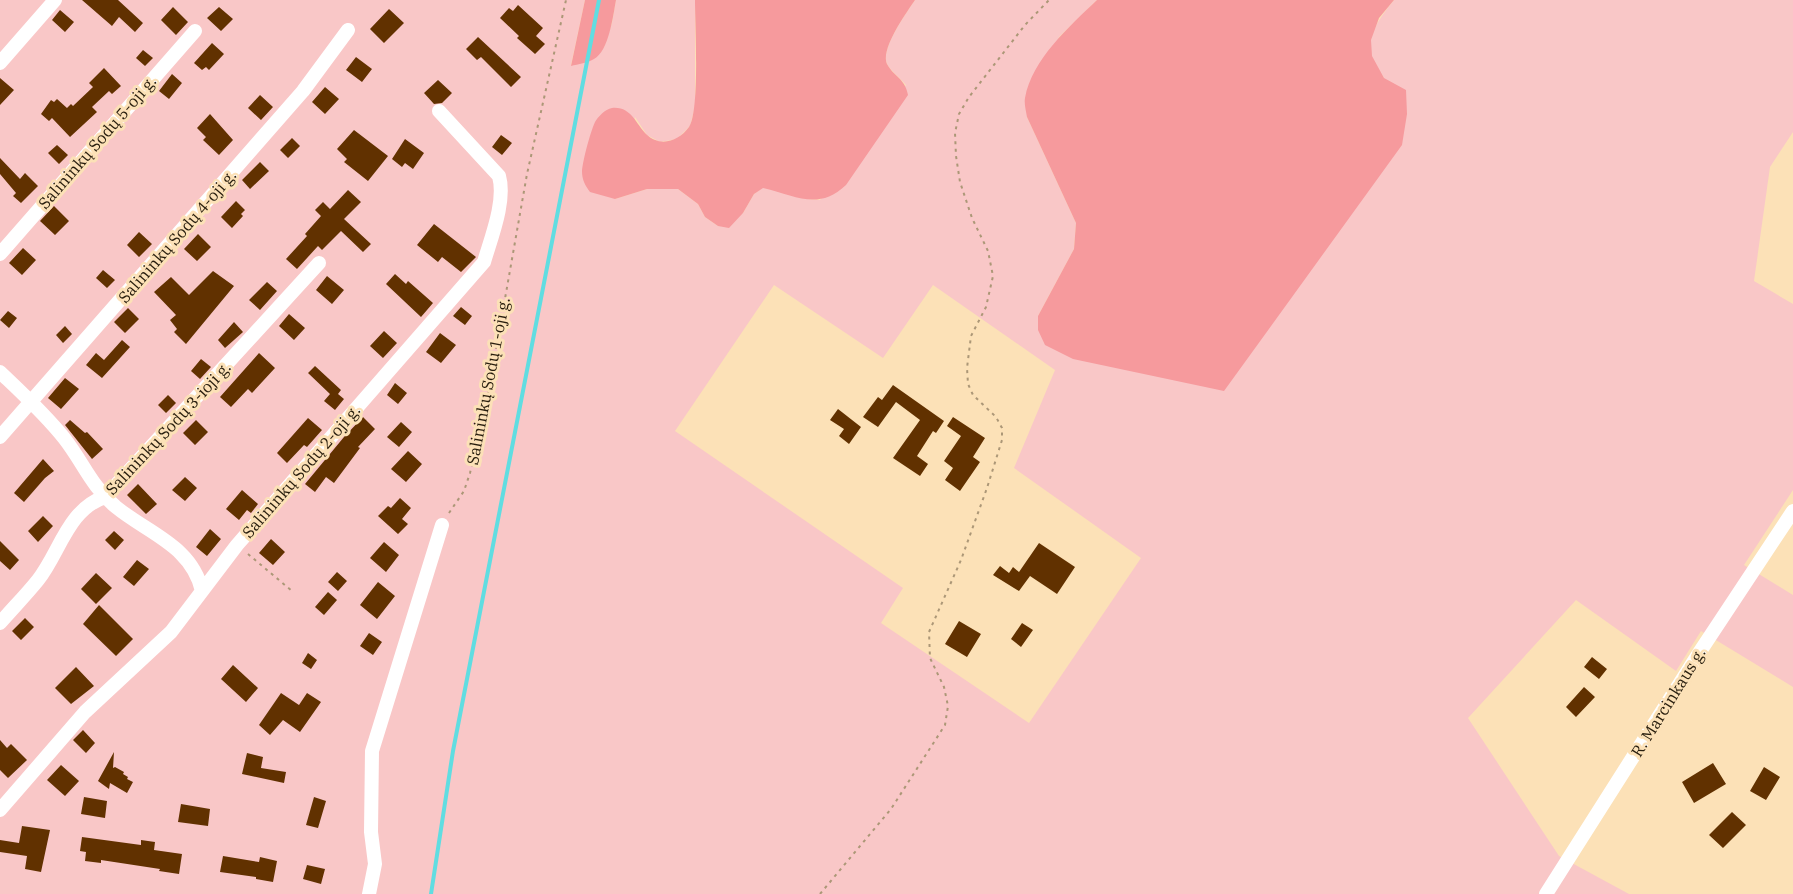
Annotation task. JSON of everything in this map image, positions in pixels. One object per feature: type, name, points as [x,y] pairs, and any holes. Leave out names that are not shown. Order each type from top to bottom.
[{"type":"street","points":[[0,63],[55,0]]},
{"type":"street","name":"Salininkų Sodų 4-oji g.","points":[[0,437],[303,91],[348,30]]},
{"type":"street","name":"Salininkų Sodų 5-oji g.","points":[[0,254],[195,31]]},
{"type":"street","name":"Salininkų Sodų 2-oji g.","points":[[0,810],[85,712],[171,632],[237,545],[484,262],[496,220],[502,186],[499,176],[439,111]]},
{"type":"street","name":"Salininkų Sodų 3-ioji g.","points":[[0,622],[39,578],[79,514],[95,500],[105,497],[319,263]]},
{"type":"street","points":[[0,372],[64,438],[105,497],[179,550],[194,569],[202,591]]},
{"type":"street","name":"R. Marcinkaus g.","points":[[1546,894],[1698,653],[1793,511]]},
{"type":"street","points":[[369,894],[375,864],[371,832],[372,751],[442,525]]},
{"type":"path","name":"Salininkų Sodų 1-oji g.","points":[[442,525],[464,491],[478,440],[527,174],[566,0]]},
{"type":"path","points":[[820,894],[891,809],[945,725],[948,706],[944,687],[930,658],[929,632],[961,560],[1002,440],[1002,428],[996,417],[973,395],[968,384],[967,368],[971,336],[986,307],[993,276],[988,250],[972,218],[960,182],[955,133],[959,114],[969,97],[1025,26],[1049,0]]},
{"type":"path","points":[[237,545],[292,591]]},
{"type":"shaded area","points":[[0,0],[585,0],[571,65],[604,47],[612,23],[616,0],[695,0],[695,107],[690,126],[677,139],[660,142],[647,135],[635,117],[615,199],[647,189],[678,189],[698,204],[705,217],[718,226],[743,213],[754,194],[763,187],[807,199],[820,200],[906,85],[889,67],[886,57],[895,31],[915,0],[1097,0],[1059,37],[1027,117],[1076,223],[1074,249],[1038,316],[1384,78],[1372,57],[1371,41],[1376,26],[1394,0],[1793,0],[1793,132],[1770,167],[1754,281],[1793,304],[1793,490],[1744,565],[1793,595],[1793,687],[1701,631],[1676,671],[1576,600],[1468,718],[1559,856],[1629,894],[0,894]],"holes":[[[774,285],[883,358],[933,285],[1055,370],[1014,468],[1141,558],[1029,723],[881,623],[903,588],[675,431]]]},
{"type":"shaded area","points":[[585,0],[616,0],[610,32],[599,55],[592,60],[571,66]]},
{"type":"shaded area","points":[[695,0],[915,0],[895,31],[886,57],[887,64],[902,81],[908,95],[846,185],[836,193],[826,198],[807,199],[763,188],[754,194],[743,213],[729,228],[718,226],[705,217],[698,204],[678,189],[647,189],[615,199],[590,192],[583,177],[584,160],[595,122],[607,110],[619,108],[624,110],[632,116],[646,134],[657,141],[675,139],[689,127],[695,104],[696,86]]},
{"type":"shaded area","points":[[1097,0],[1394,0],[1379,18],[1371,40],[1372,56],[1384,78],[1406,90],[1407,114],[1402,145],[1224,391],[1073,359],[1045,345],[1038,330],[1038,316],[1074,249],[1076,223],[1027,117],[1025,98],[1035,70],[1044,57],[1064,32]]},
{"type":"building","points":[[82,0],[118,0],[143,23],[135,32],[119,17],[112,26]]},
{"type":"building","points":[[518,5],[543,28],[536,36],[545,44],[535,54],[500,18],[509,8],[513,11]]},
{"type":"building","points":[[173,7],[188,22],[176,35],[161,20]]},
{"type":"building","points":[[219,7],[233,19],[221,31],[207,18]]},
{"type":"building","points":[[389,9],[404,23],[384,43],[370,29]]},
{"type":"building","points":[[60,10],[74,22],[65,32],[52,20]]},
{"type":"building","points":[[478,37],[521,77],[511,87],[481,57],[477,60],[466,49]]},
{"type":"building","points":[[212,43],[224,54],[209,70],[206,67],[202,70],[194,63]]},
{"type":"building","points":[[143,50],[153,58],[145,66],[136,58]]},
{"type":"building","points":[[356,57],[372,69],[362,82],[346,70]]},
{"type":"building","points":[[104,68],[121,86],[112,94],[109,91],[92,107],[97,112],[70,137],[52,118],[49,121],[41,114],[51,100],[54,102],[57,99],[67,108],[71,104],[73,106],[93,87],[89,83]]},
{"type":"building","points":[[172,74],[182,83],[169,99],[159,91]]},
{"type":"building","points":[[0,78],[14,90],[0,105]]},
{"type":"building","points":[[438,80],[452,93],[442,103],[434,104],[424,93]]},
{"type":"building","points":[[325,87],[339,99],[325,114],[312,102]]},
{"type":"building","points":[[260,95],[273,107],[261,120],[248,108]]},
{"type":"building","points":[[210,114],[233,140],[219,155],[203,140],[206,137],[197,128]]},
{"type":"building","points":[[354,130],[388,156],[368,181],[344,162],[347,159],[337,149]]},
{"type":"building","points":[[501,135],[512,143],[502,155],[492,147]]},
{"type":"building","points":[[292,138],[300,146],[288,158],[280,150]]},
{"type":"building","points":[[405,139],[424,153],[413,169],[405,163],[402,167],[392,159]]},
{"type":"building","points":[[57,145],[68,155],[59,164],[48,153]]},
{"type":"building","points":[[0,158],[20,179],[25,173],[38,186],[21,203],[13,196],[16,193],[0,174]]},
{"type":"building","points":[[260,162],[269,171],[250,189],[242,180]]},
{"type":"building","points":[[348,190],[361,202],[344,219],[371,244],[363,252],[341,231],[322,250],[318,246],[297,269],[286,259],[321,216],[315,210],[323,202],[330,209]]},
{"type":"building","points":[[236,201],[245,210],[241,214],[243,216],[232,228],[221,217]]},
{"type":"building","points":[[54,206],[69,221],[55,235],[40,221]]},
{"type":"building","points":[[434,224],[476,257],[461,272],[442,257],[438,262],[417,245]]},
{"type":"building","points":[[139,232],[152,244],[139,257],[127,245]]},
{"type":"building","points":[[198,234],[211,247],[197,261],[184,249]]},
{"type":"building","points":[[23,248],[36,260],[22,275],[9,263]]},
{"type":"building","points":[[103,270],[115,280],[107,288],[96,278]]},
{"type":"building","points":[[213,271],[234,286],[186,344],[174,332],[177,329],[170,320],[176,315],[154,292],[171,277],[189,295]]},
{"type":"building","points":[[395,274],[406,284],[408,281],[433,303],[421,317],[386,284]]},
{"type":"building","points":[[327,276],[344,290],[332,304],[316,290]]},
{"type":"building","points":[[267,282],[277,291],[260,310],[249,300]]},
{"type":"building","points":[[461,307],[472,316],[465,325],[453,316]]},
{"type":"building","points":[[128,308],[139,319],[125,333],[114,322]]},
{"type":"building","points":[[8,311],[17,318],[9,328],[0,320]]},
{"type":"building","points":[[289,314],[305,328],[294,340],[279,326]]},
{"type":"building","points":[[234,322],[243,332],[225,348],[218,340]]},
{"type":"building","points":[[65,326],[72,334],[63,343],[56,335]]},
{"type":"building","points":[[384,331],[397,343],[383,358],[370,346]]},
{"type":"building","points":[[440,333],[456,345],[441,363],[426,352]]},
{"type":"building","points":[[122,340],[130,347],[102,378],[86,365],[96,353],[104,360]]},
{"type":"building","points":[[259,353],[275,368],[252,393],[248,389],[231,407],[220,397]]},
{"type":"building","points":[[201,359],[211,367],[200,379],[191,371]]},
{"type":"building","points":[[315,366],[341,390],[338,394],[344,399],[335,410],[324,401],[330,394],[308,373]]},
{"type":"building","points":[[65,378],[79,389],[61,409],[48,398]]},
{"type":"building","points":[[395,383],[407,393],[398,404],[387,395]]},
{"type":"building","points":[[893,385],[944,421],[936,433],[933,431],[917,456],[928,464],[920,476],[893,458],[920,420],[896,402],[878,427],[863,417],[878,397],[882,400]]},
{"type":"building","points":[[168,395],[176,403],[166,413],[158,405]]},
{"type":"building","points":[[838,409],[861,427],[849,444],[839,436],[844,429],[830,420]]},
{"type":"building","points":[[363,417],[375,429],[358,447],[360,448],[334,483],[326,477],[315,492],[305,484]]},
{"type":"building","points":[[953,417],[985,438],[973,457],[980,462],[960,491],[945,480],[953,468],[944,461],[961,436],[947,426]]},
{"type":"building","points":[[308,418],[322,430],[307,447],[304,445],[287,463],[277,453]]},
{"type":"building","points":[[70,420],[85,433],[87,432],[103,449],[92,459],[65,425]]},
{"type":"building","points":[[196,420],[208,432],[195,445],[183,433]]},
{"type":"building","points":[[401,422],[412,432],[399,447],[387,437]]},
{"type":"building","points":[[408,451],[422,464],[406,482],[391,469]]},
{"type":"building","points":[[43,459],[54,471],[24,502],[14,493]]},
{"type":"building","points":[[185,477],[197,488],[185,501],[172,490]]},
{"type":"building","points":[[138,484],[157,504],[146,514],[127,495]]},
{"type":"building","points":[[242,490],[258,504],[251,513],[247,510],[239,520],[226,509]]},
{"type":"building","points":[[400,498],[411,508],[402,519],[408,524],[398,534],[378,516],[388,506],[391,508]]},
{"type":"building","points":[[43,516],[53,526],[38,542],[28,531]]},
{"type":"building","points":[[210,529],[221,539],[207,556],[196,547]]},
{"type":"building","points":[[114,531],[124,540],[115,550],[105,540]]},
{"type":"building","points":[[271,539],[285,552],[273,565],[259,553]]},
{"type":"building","points":[[0,541],[19,560],[10,570],[0,561]]},
{"type":"building","points":[[384,542],[399,555],[386,572],[370,558]]},
{"type":"building","points":[[1039,543],[1075,567],[1057,594],[1030,576],[1019,591],[993,575],[1000,566],[1009,573],[1013,567],[1019,572]]},
{"type":"building","points":[[137,560],[149,569],[134,586],[123,577]]},
{"type":"building","points":[[337,572],[347,581],[338,591],[328,582]]},
{"type":"building","points":[[96,573],[112,588],[96,604],[81,589]]},
{"type":"building","points":[[378,582],[395,596],[377,619],[360,605]]},
{"type":"building","points":[[328,592],[337,600],[324,615],[315,607]]},
{"type":"building","points":[[99,605],[133,639],[116,656],[83,624]]},
{"type":"building","points":[[25,618],[34,627],[21,640],[12,631]]},
{"type":"building","points":[[959,621],[981,634],[967,657],[945,644]]},
{"type":"building","points":[[1022,623],[1033,630],[1021,647],[1011,639]]},
{"type":"building","points":[[369,633],[382,642],[373,655],[360,646]]},
{"type":"building","points":[[308,653],[317,660],[311,669],[302,663]]},
{"type":"building","points":[[1592,657],[1607,669],[1599,679],[1584,667]]},
{"type":"building","points":[[233,665],[258,688],[246,702],[221,679]]},
{"type":"building","points":[[76,667],[94,686],[71,704],[55,688]]},
{"type":"building","points":[[1584,687],[1595,697],[1576,717],[1566,707]]},
{"type":"building","points":[[281,693],[299,705],[307,693],[321,702],[300,732],[283,720],[270,735],[259,725]]},
{"type":"building","points":[[83,730],[95,743],[86,753],[73,740]]},
{"type":"building","points":[[0,740],[7,748],[11,744],[27,760],[8,778],[0,770]]},
{"type":"building","points":[[114,752],[113,768],[124,772],[127,779],[133,782],[127,793],[110,783],[109,789],[98,781]]},
{"type":"building","points":[[247,753],[263,757],[261,768],[286,772],[284,783],[242,774]]},
{"type":"building","points":[[1713,763],[1726,784],[1694,803],[1682,782]]},
{"type":"building","points":[[61,765],[79,781],[65,796],[47,780]]},
{"type":"building","points":[[1764,767],[1780,777],[1766,800],[1750,791]]},
{"type":"building","points":[[84,797],[107,801],[105,818],[81,814]]},
{"type":"building","points":[[314,797],[326,801],[318,828],[306,825]]},
{"type":"building","points":[[181,804],[210,809],[208,826],[178,822]]},
{"type":"building","points":[[1732,812],[1746,825],[1723,848],[1709,835]]},
{"type":"building","points":[[22,826],[50,830],[41,872],[25,869],[27,856],[0,852],[0,840],[19,843]]},
{"type":"building","points":[[82,837],[141,845],[141,840],[155,842],[154,850],[182,854],[179,874],[101,860],[101,863],[85,861],[86,852],[80,851]]},
{"type":"building","points":[[223,856],[259,862],[260,857],[277,861],[273,882],[220,872]]},
{"type":"building","points":[[307,865],[325,869],[321,884],[303,879]]},
{"type":"waterway","points":[[431,894],[453,751],[599,0]]}]
